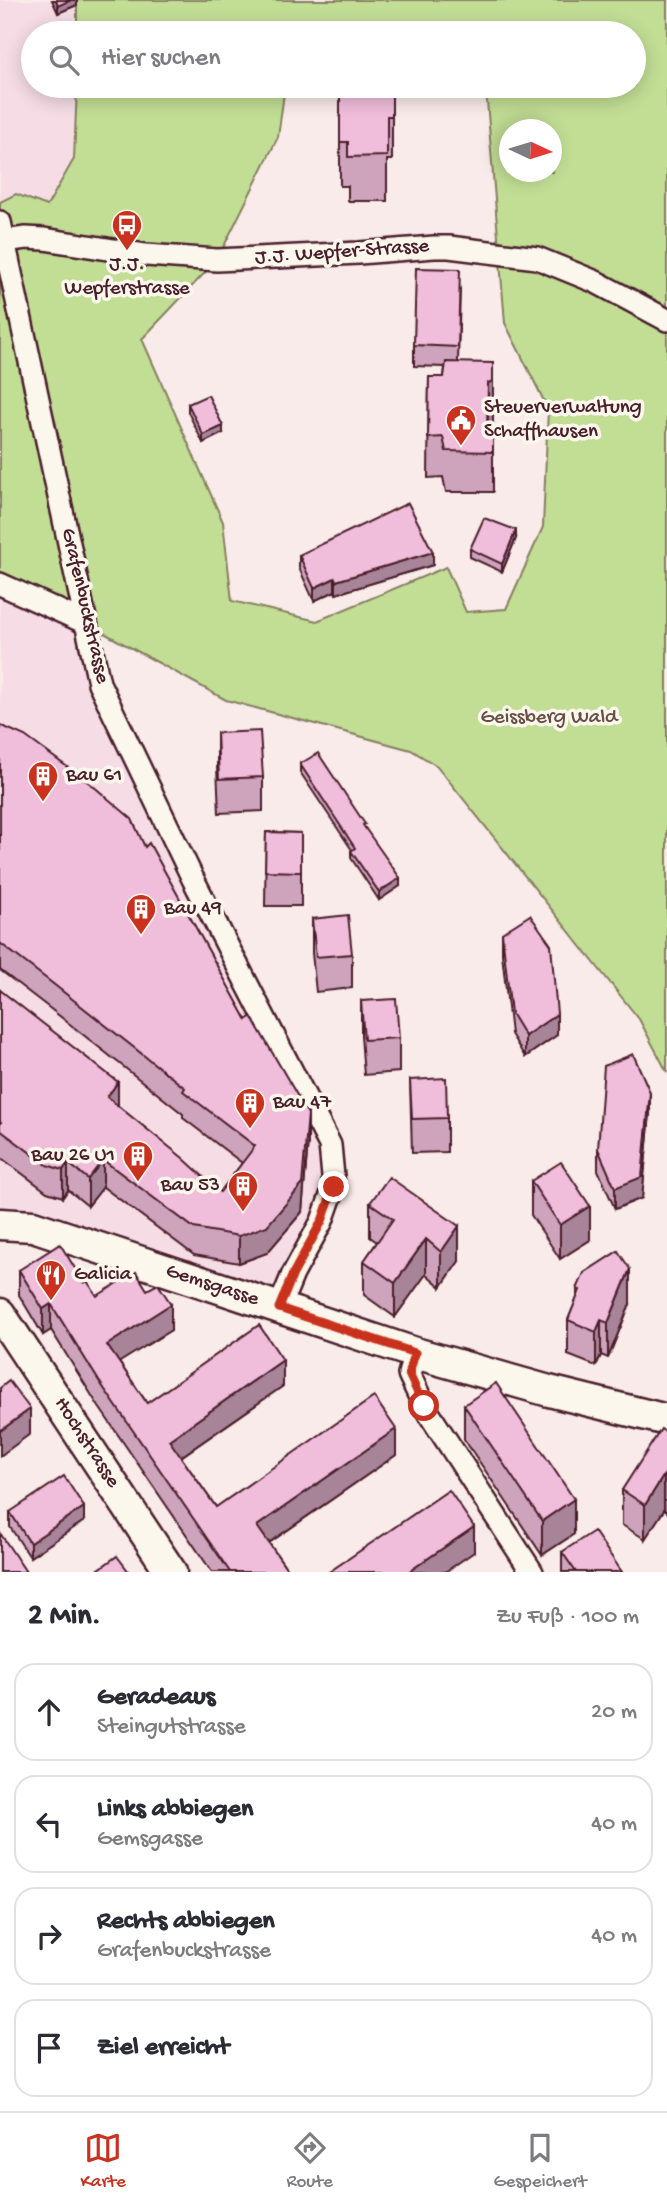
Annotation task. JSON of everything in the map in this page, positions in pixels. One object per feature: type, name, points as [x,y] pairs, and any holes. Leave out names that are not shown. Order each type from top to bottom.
[{"type":"street","name":"J.J. Wepfer-Strasse","points":[[2,232],[26,238],[146,255],[217,260],[449,247],[537,258],[596,282],[667,320]]},
{"type":"street","name":"Grafenbuckstrasse","points":[[2,232],[99,683],[192,879],[330,1144],[334,1187],[322,1221],[293,1274],[279,1308]]},
{"type":"street","points":[[0,584],[86,623]]},
{"type":"street","name":"Gemsgasse","points":[[0,1224],[33,1226],[415,1353],[549,1391],[667,1420]]},
{"type":"street","name":"Hochstrasse","points":[[4,1331],[171,1572]]},
{"type":"street","points":[[415,1353],[409,1374],[424,1406],[532,1572]]},
{"type":"shaded area","points":[[0,0],[75,0],[77,21],[21,21],[21,98],[77,98],[74,159],[47,206],[16,194],[0,202]]},
{"type":"shaded area","points":[[0,584],[86,623],[100,683],[330,1145],[334,1187],[279,1308],[0,1224]]},
{"type":"green space","name":"Geissberg Wald","points":[[75,0],[667,0],[667,1072],[639,1019],[437,766],[411,750],[226,700],[86,623],[0,584],[0,202],[16,194],[47,206],[74,159],[77,98],[283,98],[278,137],[217,260],[142,339],[223,522],[232,601],[317,621],[446,567],[466,612],[506,609],[543,527],[548,409],[505,323],[487,101],[485,98],[646,98],[646,21],[77,21]]},
{"type":"building","points":[[56,0],[71,0],[58,6]]},
{"type":"building","points":[[340,98],[392,98],[392,116],[387,116],[387,156],[348,157],[348,142],[340,142]]},
{"type":"building","points":[[416,268],[460,269],[458,347],[414,345]]},
{"type":"building","points":[[446,362],[493,363],[493,381],[488,383],[487,431],[493,433],[493,452],[446,451],[443,437],[428,438],[429,377],[444,377]]},
{"type":"building","points":[[208,395],[223,426],[203,435],[188,404]]},
{"type":"building","points":[[408,503],[433,552],[336,581],[335,578],[314,588],[299,555]]},
{"type":"building","points":[[484,518],[516,530],[502,564],[470,549]]},
{"type":"building","points":[[0,725],[25,736],[92,785],[132,819],[145,847],[149,843],[247,1020],[251,1016],[308,1114],[302,1185],[267,1226],[239,1236],[194,1228],[103,1160],[88,1179],[68,1163],[63,1170],[47,1165],[0,1130],[0,990],[118,1082],[107,1097],[183,1158],[220,1192],[255,1146],[0,943]]},
{"type":"building","points":[[260,731],[263,777],[219,779],[217,733]]},
{"type":"building","points":[[318,753],[400,878],[379,892],[351,851],[355,848],[300,764]]},
{"type":"building","points":[[266,832],[301,833],[301,872],[265,871]]},
{"type":"building","points":[[348,915],[352,954],[316,957],[312,919]]},
{"type":"building","points":[[530,915],[551,945],[557,1014],[525,1036],[511,1013],[502,933]]},
{"type":"building","points":[[396,999],[399,1038],[364,1040],[361,1001]]},
{"type":"building","points":[[633,1054],[650,1092],[642,1177],[615,1188],[598,1149],[604,1066]]},
{"type":"building","points":[[446,1078],[447,1118],[412,1119],[410,1080]]},
{"type":"building","points":[[561,1162],[590,1206],[560,1225],[531,1181]]},
{"type":"building","points":[[389,1177],[459,1226],[441,1252],[426,1239],[395,1283],[364,1261],[393,1219],[370,1203]]},
{"type":"building","points":[[60,1244],[84,1283],[87,1281],[97,1296],[136,1272],[147,1290],[158,1284],[171,1304],[107,1345],[147,1403],[259,1325],[283,1360],[169,1440],[216,1507],[374,1397],[396,1429],[257,1526],[289,1572],[230,1572],[99,1381],[51,1304],[43,1309],[19,1270]]},
{"type":"building","points":[[618,1251],[630,1269],[608,1323],[601,1320],[596,1332],[568,1320],[584,1273]]},
{"type":"building","points":[[9,1381],[30,1409],[0,1431],[0,1388]]},
{"type":"building","points":[[496,1383],[574,1499],[542,1521],[464,1405]]},
{"type":"building","points":[[661,1429],[667,1433],[667,1477],[664,1475],[645,1505],[622,1490]]},
{"type":"building","points":[[64,1476],[84,1507],[30,1543],[10,1512]]},
{"type":"building","points":[[449,1490],[474,1527],[408,1572],[329,1572]]},
{"type":"building","points":[[594,1531],[622,1572],[576,1572],[562,1552]]},
{"type":"building","points":[[0,1533],[26,1572],[0,1572]]},
{"type":"building","points":[[117,1556],[129,1572],[95,1572]]},
{"type":"place","name":"J.J. Wepferstrasse","points":[[127,252]]},
{"type":"place","name":"Steuerverwaltung Schaffhausen","points":[[461,447]]},
{"type":"place","name":"Bau 61","points":[[43,803]]},
{"type":"place","name":"Bau 49","points":[[141,936]]},
{"type":"place","name":"Bau 47","points":[[250,1130]]},
{"type":"place","name":"Bau 26 U1","points":[[138,1183]]},
{"type":"place","name":"Bau 53","points":[[243,1213]]},
{"type":"place","name":"Galicia","points":[[51,1302]]},
{"type":"route","points":[[334,1187],[322,1221],[293,1274],[279,1308],[415,1353],[409,1374],[424,1406]]}]
